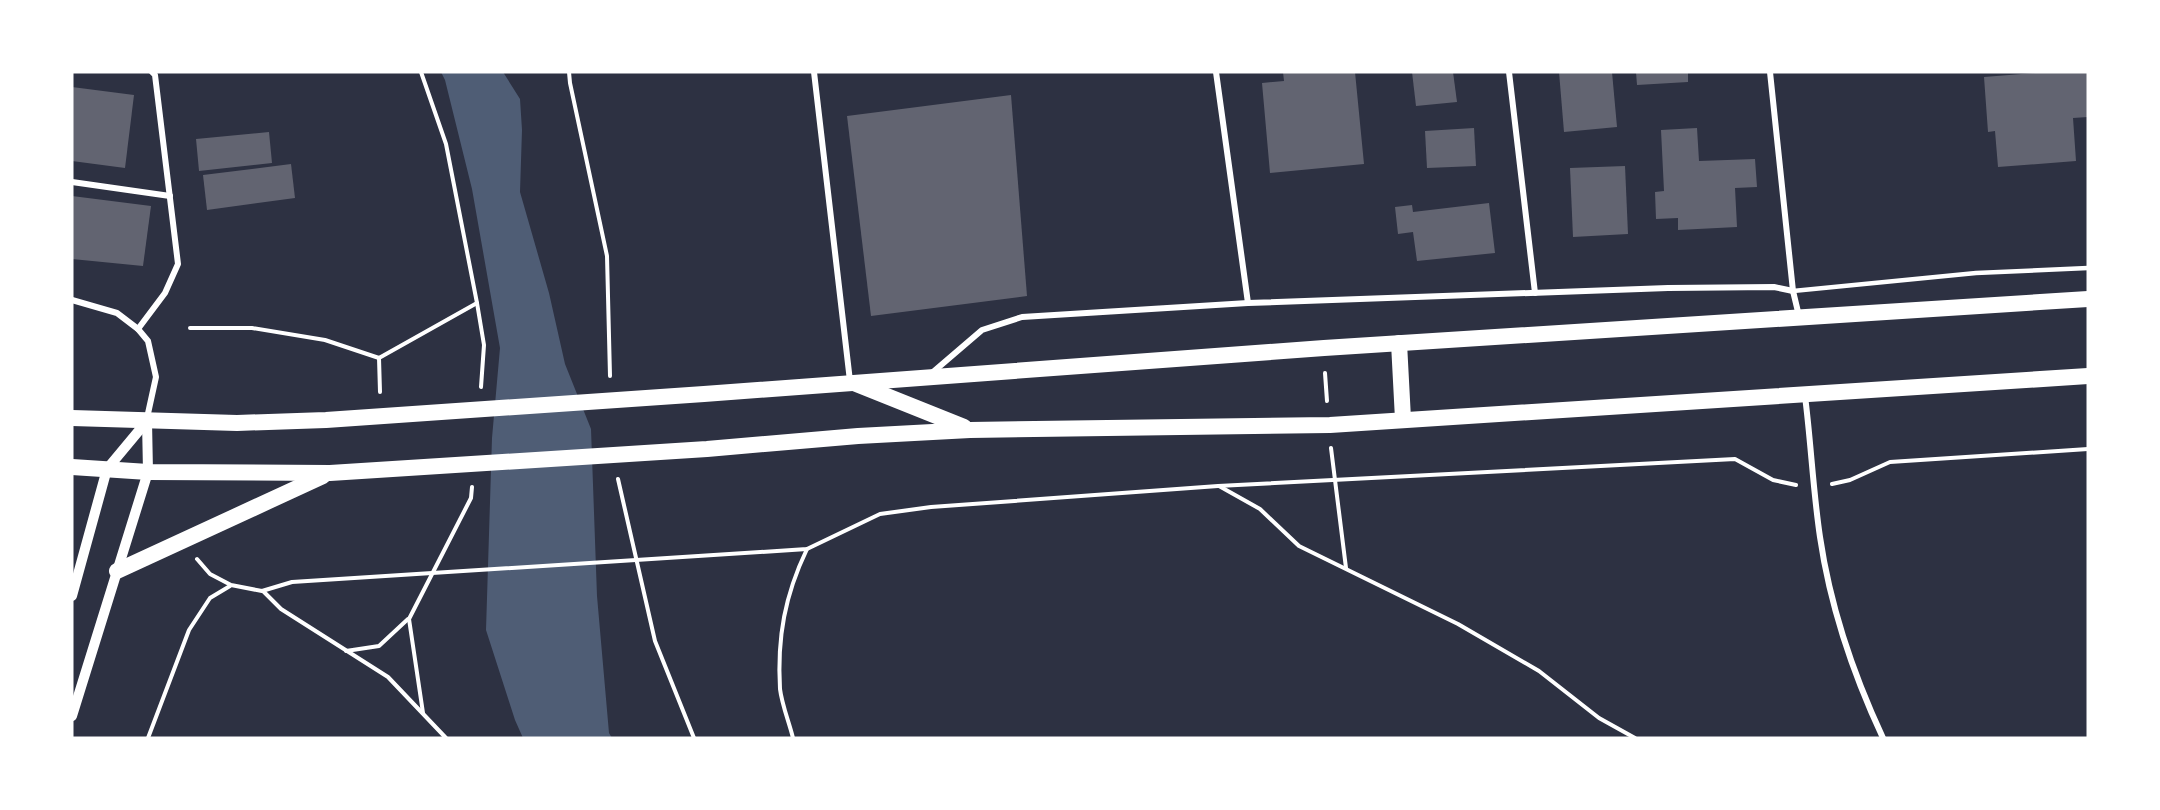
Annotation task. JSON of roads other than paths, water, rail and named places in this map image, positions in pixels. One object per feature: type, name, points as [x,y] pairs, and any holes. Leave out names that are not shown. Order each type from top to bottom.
[{"type":"highway","points":[[72,418],[237,423],[380,417],[1399,344],[2088,299]]},
{"type":"highway","points":[[1399,344],[1403,418]]},
{"type":"highway","points":[[72,467],[148,472],[330,473],[707,449],[858,436],[970,430],[1330,425],[1403,418],[2088,376]]},
{"type":"highway","points":[[850,382],[970,430]]},
{"type":"highway","points":[[117,572],[330,473]]},
{"type":"street","points":[[138,329],[165,292],[177,264],[155,75],[152,72]]},
{"type":"street","points":[[813,72],[850,382]]},
{"type":"street","points":[[1216,72],[1248,303]]},
{"type":"street","points":[[1509,72],[1535,293]]},
{"type":"street","points":[[1770,72],[1793,291],[1799,317]]},
{"type":"street","points":[[72,182],[170,196]]},
{"type":"street","points":[[928,377],[982,330],[1022,317],[1248,303],[1680,288],[1774,287],[1793,291]]},
{"type":"street","points":[[72,300],[117,313],[138,329],[148,341],[156,377],[147,421],[148,472],[72,717]]},
{"type":"street","points":[[1804,394],[1820,540],[1842,633],[1867,704],[1883,738]]},
{"type":"street","points":[[72,596],[107,469],[147,421]]},
{"type":"lane","points":[[1793,291],[1976,273],[2088,268]]},
{"type":"water","points":[[441,72],[503,72],[520,99],[522,130],[520,192],[549,293],[565,364],[591,429],[597,596],[609,733],[612,738],[523,738],[486,630],[492,438],[500,348],[472,189],[445,80]]}]
